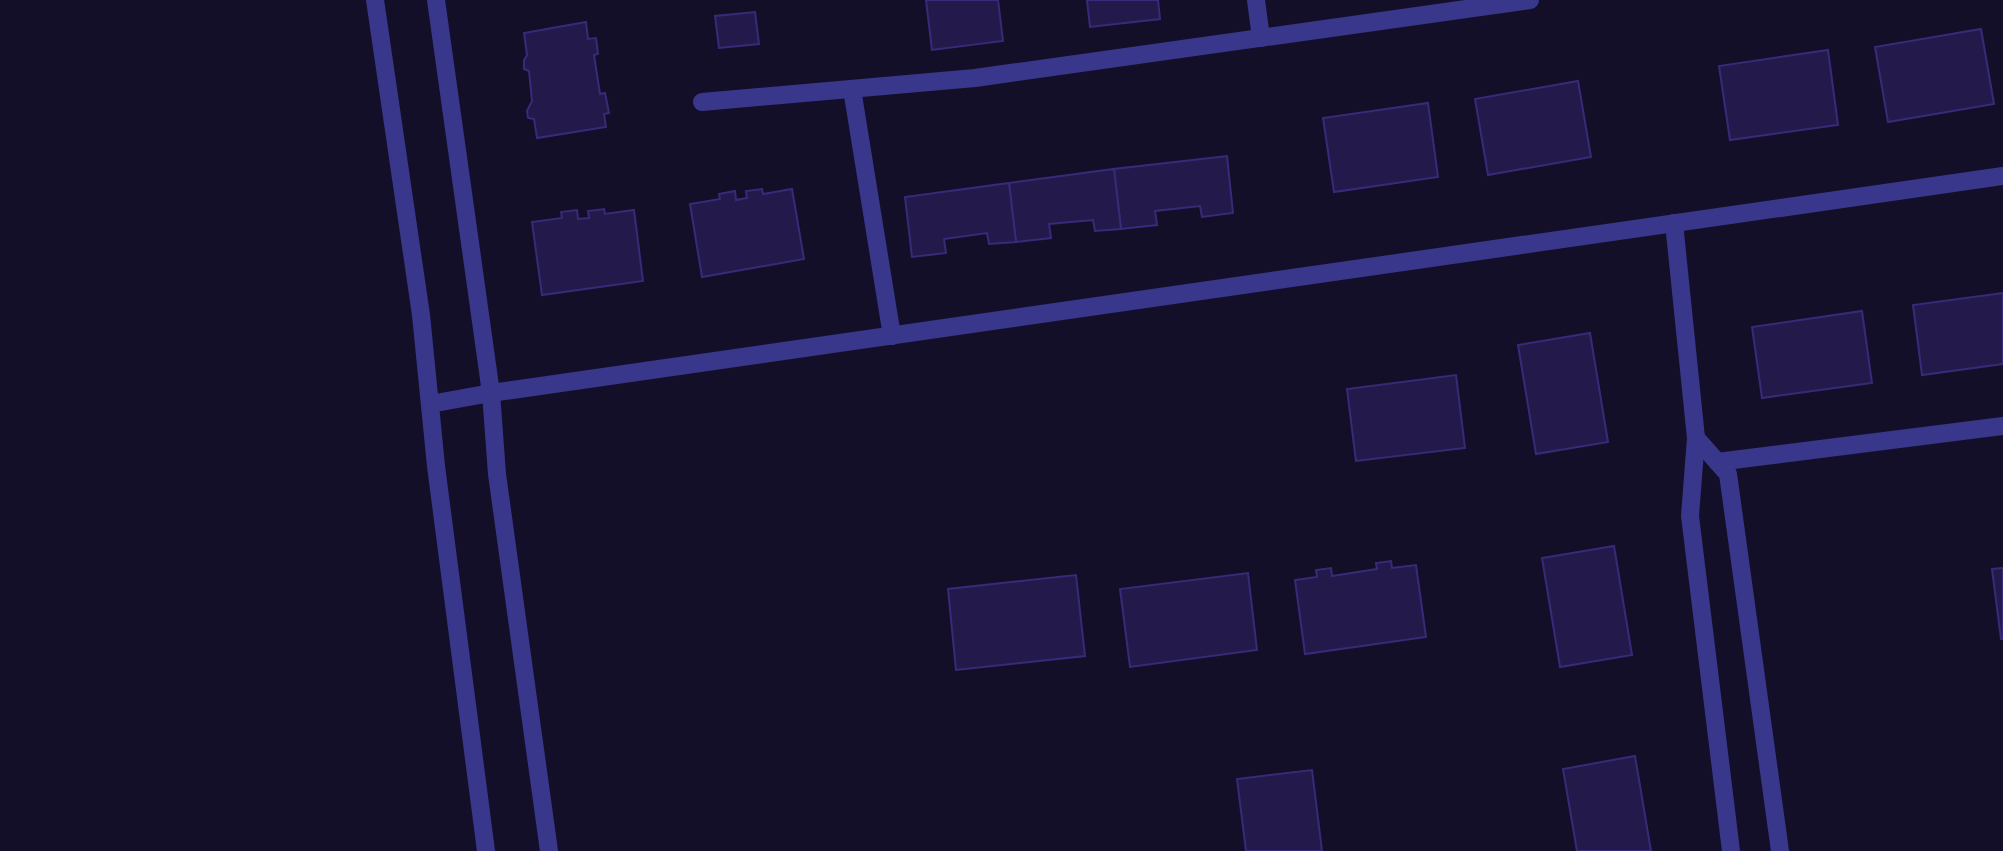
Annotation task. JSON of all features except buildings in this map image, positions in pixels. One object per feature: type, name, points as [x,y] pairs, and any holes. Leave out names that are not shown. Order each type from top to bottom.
[{"type":"street","points":[[375,0],[421,315],[436,466],[486,851]]},
{"type":"street","points":[[436,0],[491,393],[497,474],[549,851]]},
{"type":"street","points":[[1256,0],[1261,38]]},
{"type":"street","points":[[702,102],[975,78],[1530,0]]},
{"type":"street","points":[[852,89],[892,335]]},
{"type":"street","points":[[430,404],[491,393],[2003,176]]},
{"type":"street","points":[[1674,223],[1696,438],[1690,516],[1731,851]]},
{"type":"street","points":[[1717,462],[2003,426]]},
{"type":"street","points":[[1696,438],[1728,474],[1780,851]]}]
